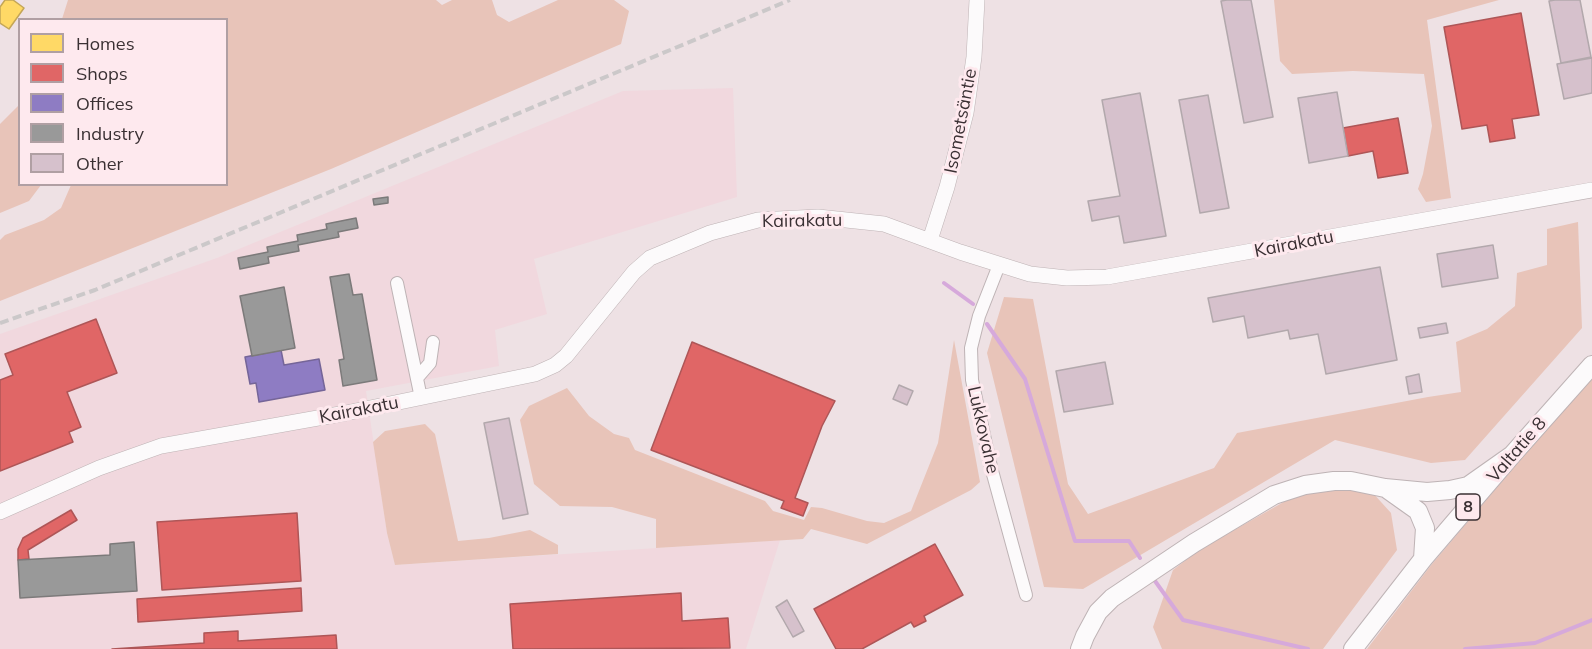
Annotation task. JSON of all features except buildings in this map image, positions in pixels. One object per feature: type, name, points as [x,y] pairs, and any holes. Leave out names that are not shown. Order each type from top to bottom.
[{"type":"highway","name":"Valtatie 8","points":[[1353,649],[1512,455],[1592,365]]},
{"type":"highway","points":[[1080,649],[1098,612],[1112,597],[1194,543],[1274,495],[1322,481],[1334,480],[1427,492],[1450,490],[1467,486],[1512,455]]},
{"type":"highway","points":[[1385,488],[1418,511],[1425,528],[1424,560]]},
{"type":"highway","points":[[1093,649],[1107,618],[1136,583]]},
{"type":"main road","name":"Isometsäntie","points":[[930,240],[947,187],[966,112],[974,57],[976,0]]},
{"type":"main road","name":"Kairakatu","points":[[0,512],[99,468],[161,446],[421,398],[535,374],[555,365],[566,356],[634,272],[650,258],[710,233],[758,220],[818,217],[884,224],[1030,274],[1067,278],[1107,277],[1592,190]]},
{"type":"street","name":"Lukkovahe","points":[[999,265],[979,316],[971,348],[972,380],[991,468],[1026,595]]},
{"type":"street","points":[[397,284],[421,398]]},
{"type":"street","points":[[417,378],[429,363],[433,342]]},
{"type":"shaded area","points":[[68,0],[436,0],[442,5],[452,0],[492,0],[497,15],[509,22],[558,0],[614,0],[629,11],[621,44],[331,169],[0,301],[0,240],[5,235],[44,220],[61,208],[71,186],[228,186],[228,18],[62,18]]},
{"type":"shaded area","points":[[1274,0],[1499,0],[1427,20],[1451,198],[1426,202],[1418,189],[1432,126],[1424,74],[1353,71],[1292,74],[1280,61]]},
{"type":"shaded area","points":[[733,88],[737,197],[534,259],[547,314],[495,330],[499,366],[366,391],[387,533],[395,565],[780,540],[746,649],[0,649],[0,334],[217,258],[623,91]]},
{"type":"shaded area","points":[[18,106],[18,186],[40,186],[29,201],[0,213],[0,124]]},
{"type":"shaded area","points":[[1578,222],[1582,328],[1465,460],[1431,463],[1335,440],[1083,589],[1044,587],[987,353],[1004,297],[1033,299],[1068,484],[1088,514],[1214,468],[1237,433],[1461,392],[1456,342],[1487,329],[1515,306],[1517,273],[1547,265],[1547,229]]},
{"type":"shaded area","points":[[954,340],[980,482],[971,490],[867,544],[811,529],[803,539],[656,548],[656,519],[612,507],[560,506],[534,484],[520,420],[529,406],[567,388],[589,416],[614,434],[629,438],[635,450],[765,501],[773,511],[804,520],[811,507],[822,508],[867,521],[884,523],[911,511],[938,443]]},
{"type":"shaded area","points":[[1592,378],[1592,649],[1367,649],[1432,564]]},
{"type":"shaded area","points":[[425,424],[435,434],[458,541],[530,530],[558,545],[558,554],[395,565],[387,533],[373,442],[385,431]]},
{"type":"shaded area","points":[[1348,488],[1372,492],[1391,513],[1397,550],[1323,649],[1162,649],[1153,627],[1173,570],[1199,550],[1296,495]]},
{"type":"waterway","points":[[944,283],[973,304]]},
{"type":"waterway","points":[[987,324],[1025,379],[1075,541],[1129,541],[1140,558]]},
{"type":"waterway","points":[[1155,581],[1183,620],[1308,649]]},
{"type":"waterway","points":[[1465,649],[1535,643],[1592,620]]},
{"type":"railway","points":[[0,323],[95,290],[790,0]]}]
